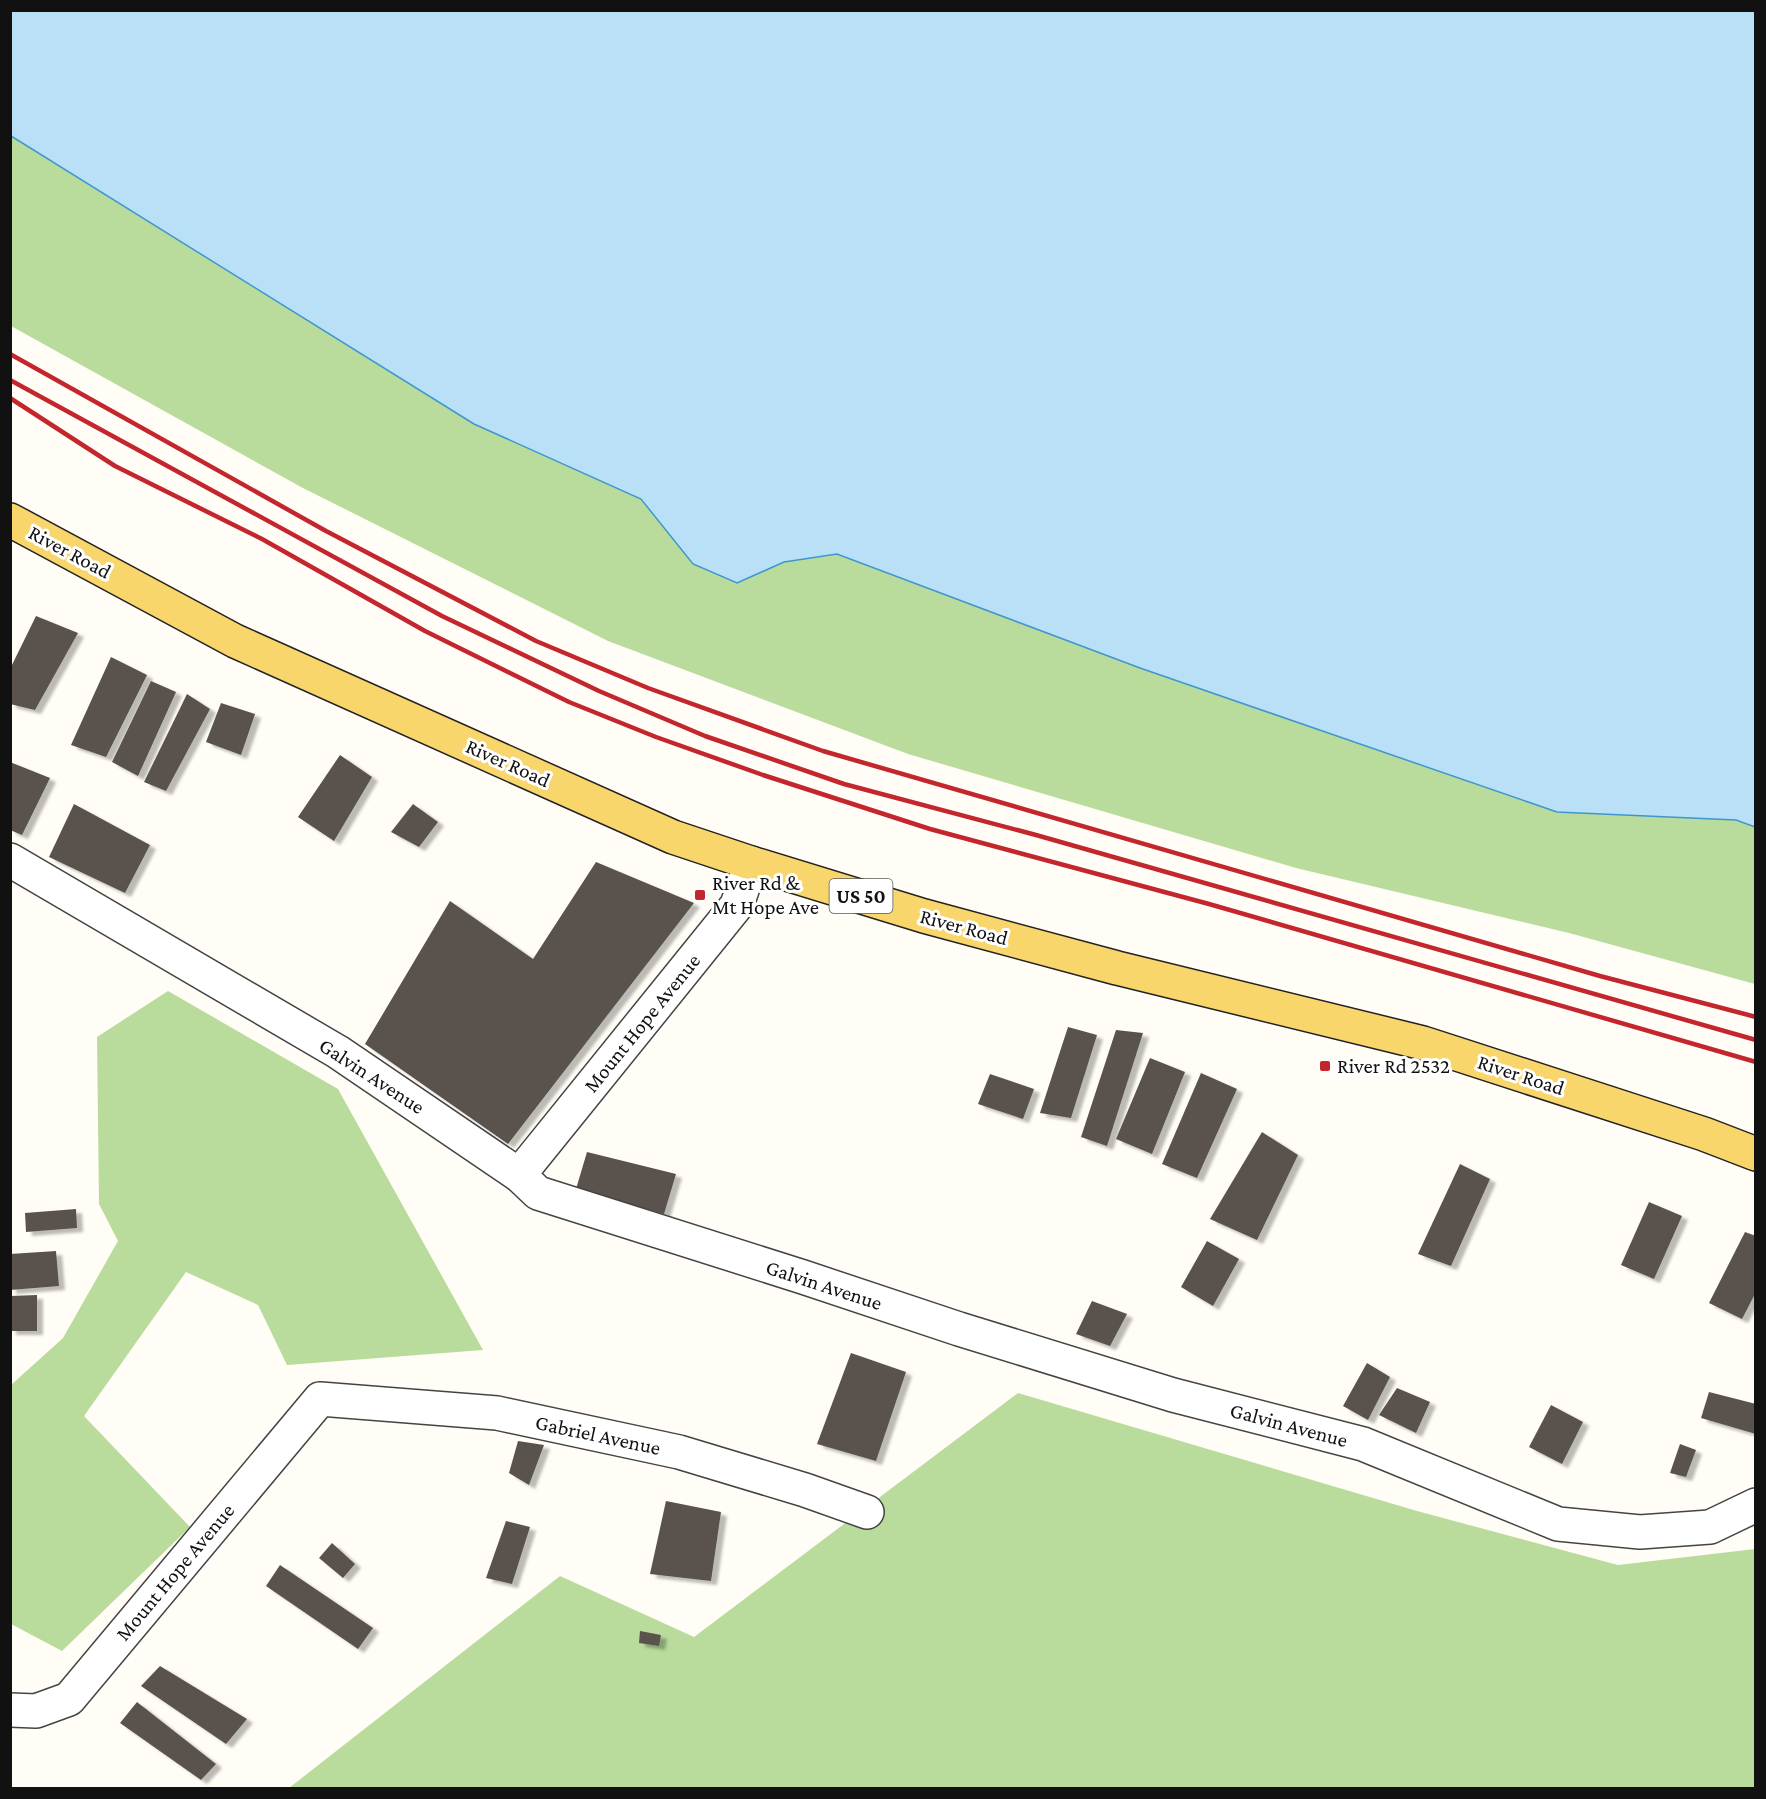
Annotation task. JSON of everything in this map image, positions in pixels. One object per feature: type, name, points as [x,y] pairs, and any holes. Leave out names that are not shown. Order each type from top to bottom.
[{"type":"main road","name":"River Road","points":[[10,520],[235,641],[673,837],[924,916],[1117,968],[1423,1043],[1704,1134],[1755,1154]]},
{"type":"street","name":"Galvin Avenue","points":[[10,860],[338,1052],[519,1175],[538,1193],[959,1329],[1173,1395],[1363,1444],[1558,1524],[1640,1532],[1710,1527],[1755,1505]]},
{"type":"street","name":"Mount Hope Avenue","points":[[519,1175],[736,905],[751,863]]},
{"type":"street","name":"Mount Hope Avenue","points":[[10,1710],[36,1711],[69,1699],[320,1400]]},
{"type":"street","name":"Gabriel Avenue","points":[[320,1400],[497,1413],[679,1452],[805,1490],[867,1512]]},
{"type":"green space","points":[[10,136],[474,424],[641,499],[693,564],[736,583],[784,562],[837,554],[1140,668],[1736,820],[1755,827],[1755,984],[1569,933],[1296,868],[908,754],[608,641],[301,487],[11,326]]},
{"type":"green space","points":[[168,991],[338,1089],[483,1350],[287,1365],[258,1305],[186,1272],[84,1416],[190,1527],[62,1651],[11,1624],[11,1385],[63,1338],[118,1241],[99,1204],[97,1037]]},
{"type":"green space","points":[[1018,1393],[1417,1511],[1618,1565],[1755,1549],[1755,1788],[289,1788],[560,1576],[694,1637]]},
{"type":"water","points":[[10,11],[1755,11],[1755,827],[1736,820],[1557,812],[1140,668],[837,554],[784,562],[737,583],[693,564],[641,499],[474,424],[11,136]]},
{"type":"building","points":[[36,616],[78,633],[35,710],[10,704],[10,669]]},
{"type":"building","points":[[111,657],[147,675],[106,757],[71,745]]},
{"type":"building","points":[[151,681],[176,692],[138,776],[112,762]]},
{"type":"building","points":[[187,694],[210,709],[166,791],[144,782]]},
{"type":"building","points":[[221,703],[255,714],[241,755],[206,742]]},
{"type":"building","points":[[340,755],[372,777],[334,841],[298,817]]},
{"type":"building","points":[[10,762],[50,778],[22,835],[10,830]]},
{"type":"building","points":[[74,804],[150,845],[125,893],[49,857]]},
{"type":"building","points":[[413,804],[438,822],[419,847],[391,832]]},
{"type":"building","points":[[596,862],[694,903],[508,1144],[365,1044],[450,901],[533,959]]},
{"type":"building","points":[[1068,1027],[1097,1035],[1071,1118],[1040,1113]]},
{"type":"building","points":[[1116,1030],[1143,1033],[1107,1146],[1081,1137]]},
{"type":"building","points":[[1150,1058],[1185,1072],[1152,1154],[1116,1139]]},
{"type":"building","points":[[1201,1073],[1237,1089],[1197,1178],[1162,1164]]},
{"type":"building","points":[[990,1074],[1034,1089],[1023,1119],[978,1104]]},
{"type":"building","points":[[1262,1132],[1298,1155],[1257,1240],[1210,1219]]},
{"type":"building","points":[[587,1152],[676,1174],[664,1214],[576,1189]]},
{"type":"building","points":[[1460,1164],[1490,1179],[1451,1266],[1418,1254]]},
{"type":"building","points":[[1649,1202],[1682,1216],[1654,1279],[1621,1265]]},
{"type":"building","points":[[76,1209],[77,1228],[26,1232],[25,1213]]},
{"type":"building","points":[[1745,1232],[1756,1236],[1756,1292],[1742,1319],[1709,1303]]},
{"type":"building","points":[[1207,1241],[1239,1259],[1213,1306],[1181,1287]]},
{"type":"building","points":[[56,1251],[59,1286],[10,1290],[10,1254]]},
{"type":"building","points":[[37,1295],[37,1331],[10,1331],[10,1296]]},
{"type":"building","points":[[1092,1301],[1127,1314],[1110,1346],[1076,1334]]},
{"type":"building","points":[[851,1353],[906,1372],[876,1461],[817,1444]]},
{"type":"building","points":[[1367,1363],[1390,1377],[1368,1420],[1343,1406]]},
{"type":"building","points":[[1397,1388],[1430,1402],[1416,1433],[1379,1415]]},
{"type":"building","points":[[1709,1392],[1756,1404],[1756,1434],[1701,1418]]},
{"type":"building","points":[[1551,1405],[1583,1422],[1562,1464],[1529,1447]]},
{"type":"building","points":[[518,1441],[544,1445],[529,1485],[509,1473]]},
{"type":"building","points":[[1680,1444],[1696,1450],[1686,1477],[1670,1473]]},
{"type":"building","points":[[666,1501],[721,1512],[711,1581],[650,1574]]},
{"type":"building","points":[[506,1521],[530,1527],[512,1584],[486,1578]]},
{"type":"building","points":[[332,1543],[355,1564],[343,1578],[319,1558]]},
{"type":"building","points":[[280,1565],[373,1628],[358,1649],[266,1586]]},
{"type":"building","points":[[640,1631],[661,1635],[659,1646],[639,1643]]},
{"type":"building","points":[[160,1666],[247,1719],[226,1744],[141,1686]]},
{"type":"building","points":[[137,1702],[216,1764],[201,1780],[120,1723]]},
{"type":"railway","points":[[10,354],[326,531],[536,641],[648,688],[823,751],[1600,976],[1756,1017]]},
{"type":"railway","points":[[10,380],[442,616],[599,691],[705,736],[844,784],[1036,835],[1756,1040]]},
{"type":"railway","points":[[10,398],[115,466],[262,539],[425,631],[569,702],[656,737],[763,775],[930,829],[1209,904],[1756,1062]]},
{"type":"place","name":"River Rd & Mt Hope Ave","points":[[700,895]]},
{"type":"place","name":"River Rd 2532","points":[[1325,1066]]}]
